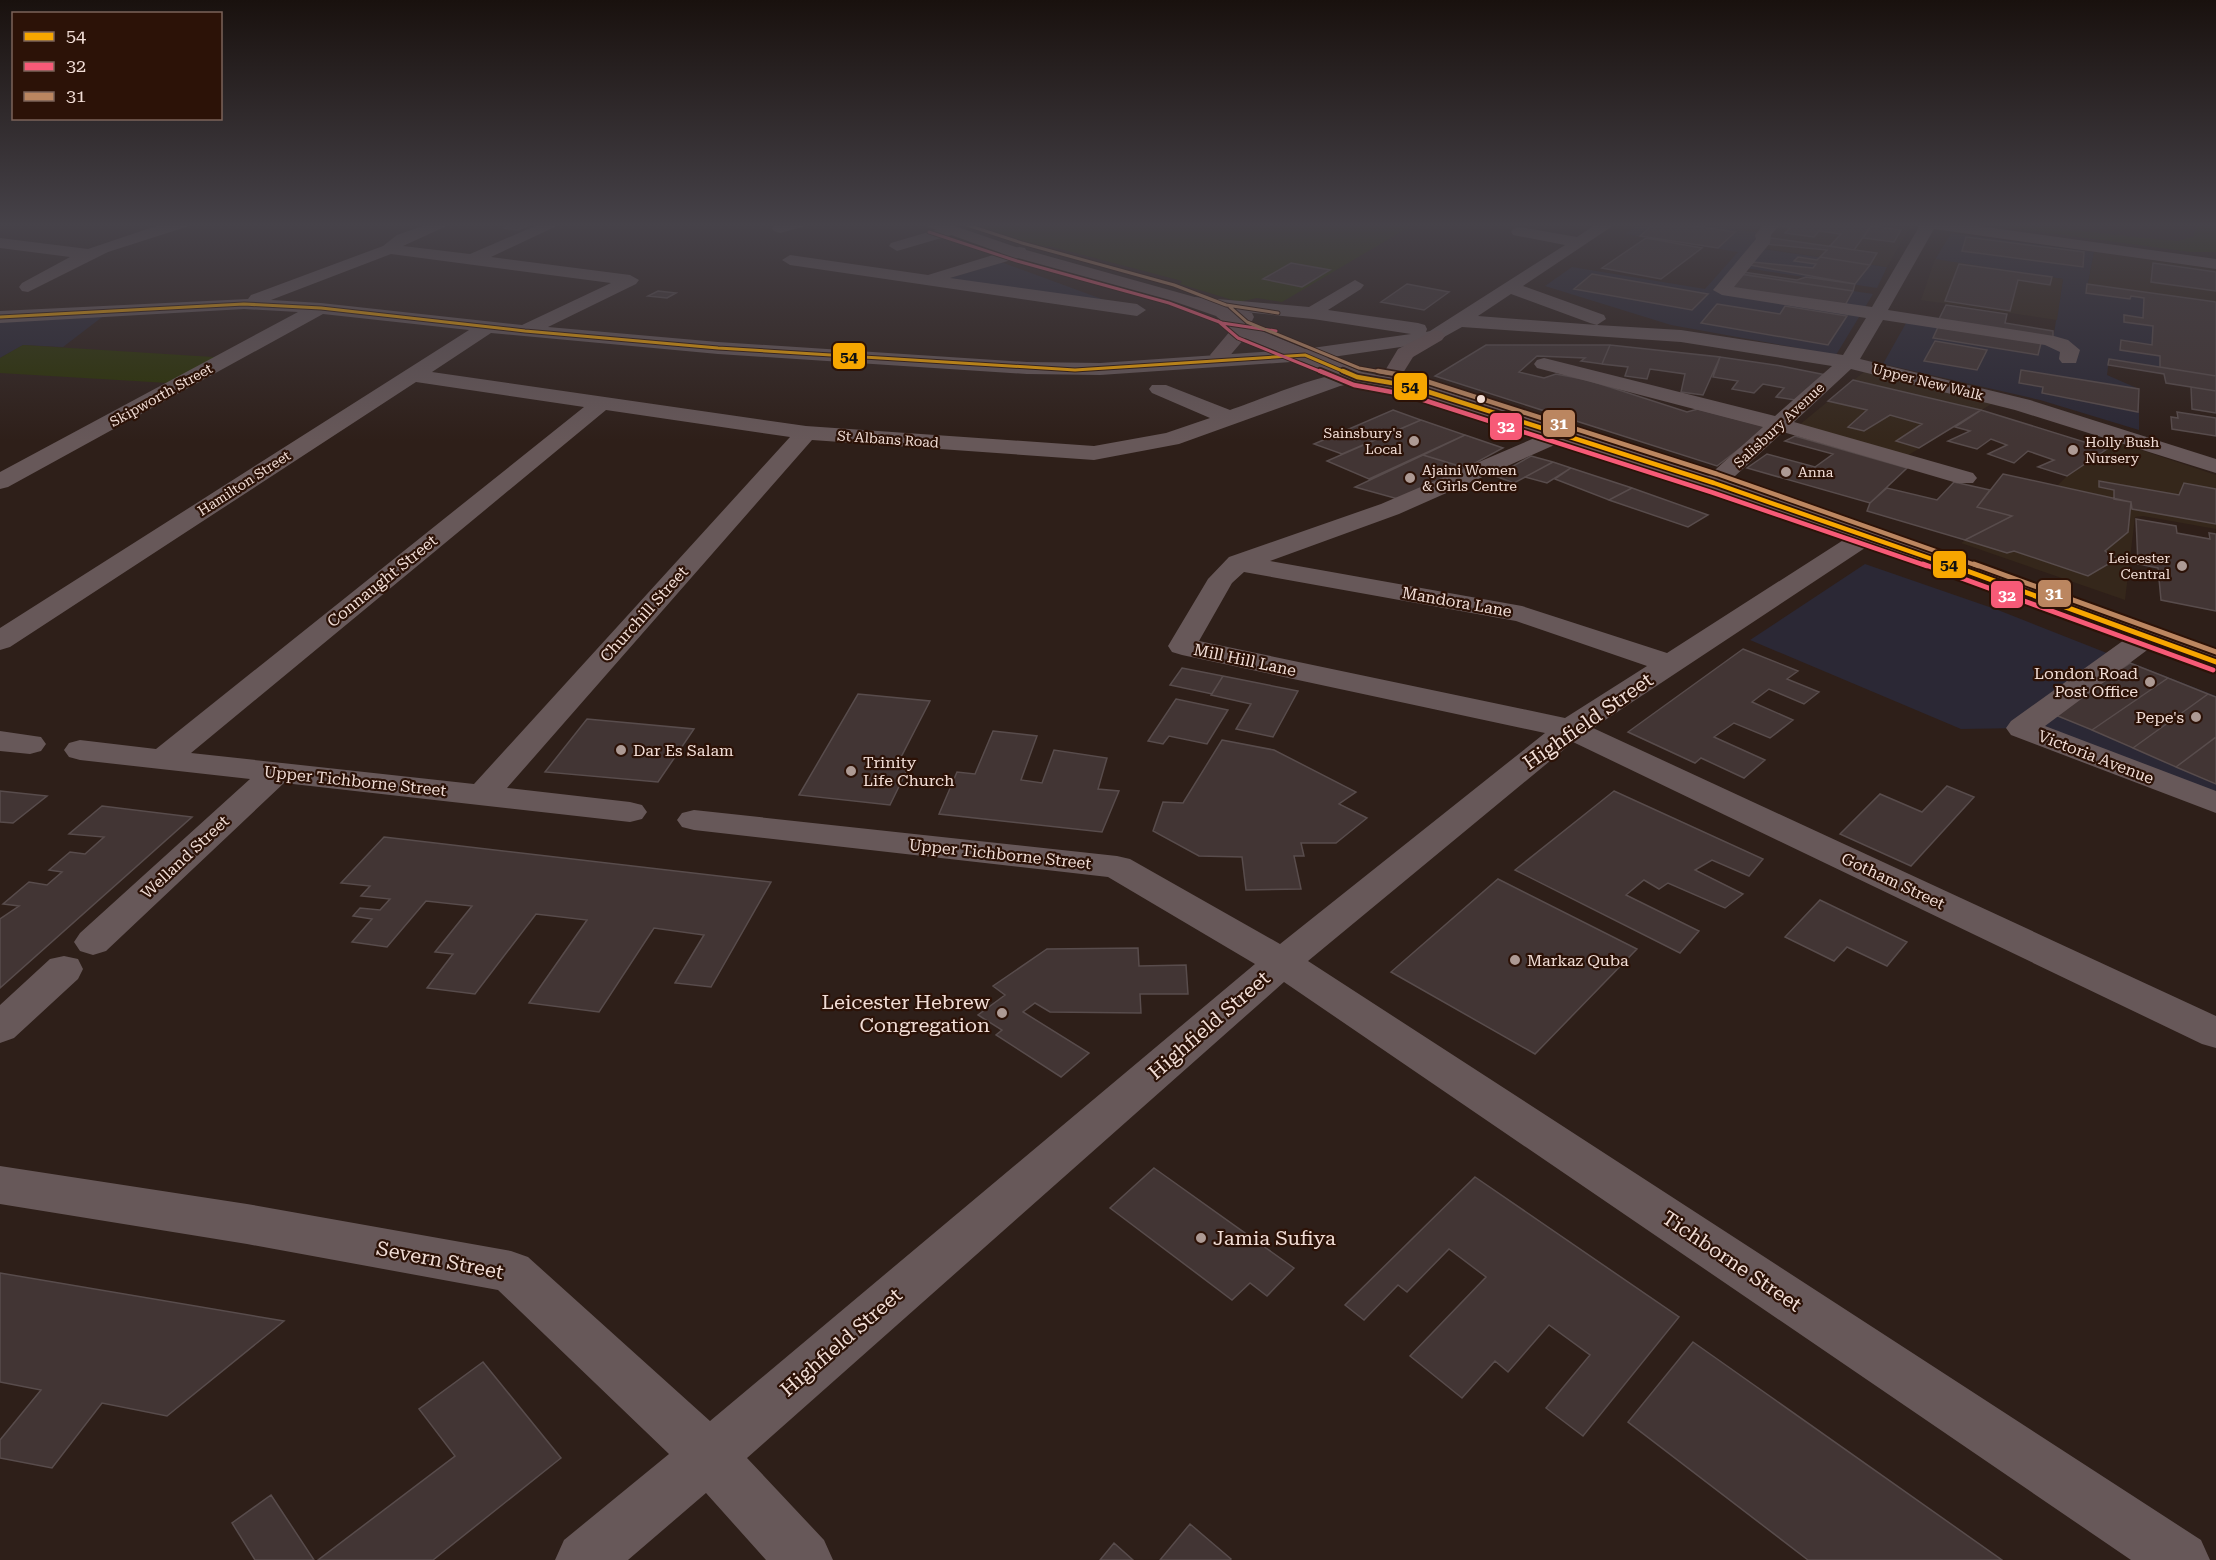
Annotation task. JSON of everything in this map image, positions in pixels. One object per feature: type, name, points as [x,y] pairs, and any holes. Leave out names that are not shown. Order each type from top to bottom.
[{"type":"main road","points":[[1172,296],[1224,314],[1276,322],[1348,350],[1403,377],[1560,435],[1714,483],[1868,535],[2214,660]]},
{"type":"main road","points":[[1224,314],[1242,330],[1356,377],[1403,377]]},
{"type":"main road","points":[[1403,377],[1405,353],[1441,328]]},
{"type":"main road","points":[[1220,355],[1242,330]]},
{"type":"street","points":[[244,304],[266,296]]},
{"type":"street","points":[[525,331],[597,296]]},
{"type":"street","points":[[1036,296],[1137,310]]},
{"type":"street","points":[[1313,313],[1337,296]]},
{"type":"street","points":[[0,317],[244,304],[321,308],[525,331],[729,349],[1027,368],[1100,369],[1348,350],[1441,328],[1497,296]]},
{"type":"street","name":"Upper New Walk","points":[[1534,296],[1636,331]]},
{"type":"street","points":[[1759,296],[2047,340],[2061,344],[2070,350],[2069,359]]},
{"type":"street","name":"Salisbury Avenue","points":[[1714,483],[1847,362],[1887,296]]},
{"type":"street","points":[[1194,302],[1441,328]]},
{"type":"street","name":"Skipworth Street","points":[[0,482],[321,308]]},
{"type":"street","name":"Hamilton Street","points":[[0,641],[489,326]]},
{"type":"street","points":[[1200,362],[1220,355],[1282,345],[1441,328]]},
{"type":"street","name":"Upper New Walk","points":[[1441,328],[1636,331],[1847,362],[2022,405],[2216,466]]},
{"type":"street","points":[[1636,331],[1639,339],[1847,362],[2062,427],[2073,421]]},
{"type":"street","points":[[1544,364],[1779,424],[1965,478]]},
{"type":"street","name":"St Albans Road","points":[[412,375],[806,433],[1094,453],[1171,439],[1336,380],[1356,377]]},
{"type":"street","points":[[1159,389],[1230,418]]},
{"type":"street","name":"Connaught Street","points":[[162,760],[602,403]]},
{"type":"street","name":"Churchill Street","points":[[483,795],[806,433]]},
{"type":"street","name":"Mill Hill Lane","points":[[1560,435],[1390,509],[1238,563],[1221,579],[1182,646],[1570,729]]},
{"type":"street","name":"Highfield Street","points":[[584,1560],[710,1456],[1282,962],[1570,729],[1868,535]]},
{"type":"street","name":"Mandora Lane","points":[[1238,563],[1522,614],[1670,664]]},
{"type":"street","name":"Victoria Avenue","points":[[2148,636],[2022,728],[2216,803]]},
{"type":"street","name":"Gotham Street","points":[[1570,729],[2216,1033]]},
{"type":"street","name":"Upper Tichborne Street","points":[[80,750],[630,812]]},
{"type":"street","name":"Welland Street","points":[[93,942],[277,772]]},
{"type":"street","name":"Upper Tichborne Street","points":[[694,820],[1117,867],[1282,962]]},
{"type":"street","name":"Tichborne Street","points":[[1282,962],[2181,1560]]},
{"type":"street","points":[[0,1028],[64,969]]},
{"type":"street","name":"Severn Street","points":[[0,1185],[247,1224],[512,1272],[710,1456],[804,1560]]},
{"type":"shaded area","points":[[1063,296],[1093,296],[1110,302]]},
{"type":"shaded area","points":[[1577,296],[1872,296],[1836,355],[1671,325]]},
{"type":"shaded area","points":[[1922,296],[2061,296],[2057,320],[1921,300]]},
{"type":"shaded area","points":[[2060,296],[2172,296],[2216,302],[2216,376],[2109,359],[2107,375],[2139,389],[2139,430],[2040,400],[1883,364],[1910,316],[2053,339]]},
{"type":"shaded area","points":[[2172,296],[2216,296],[2216,302]]},
{"type":"shaded area","points":[[110,311],[63,347],[23,345],[0,358],[0,317]]},
{"type":"shaded area","points":[[1865,371],[1993,403],[1907,456],[1798,426]]},
{"type":"shaded area","points":[[2117,442],[2216,475],[2216,529],[2143,516],[2135,517],[2125,600],[1961,543],[2010,516],[1977,507],[2003,474],[2057,486],[2067,476]]},
{"type":"shaded area","points":[[1865,564],[1998,610],[2216,696],[2216,803],[2022,728],[1961,729],[1750,640]]},
{"type":"green space","points":[[1219,296],[1293,296],[1282,302],[1257,298],[1239,302]]},
{"type":"green space","points":[[23,345],[229,358],[185,384],[0,373],[0,358]]},
{"type":"building","points":[[648,296],[671,296],[667,298]]},
{"type":"building","points":[[1390,296],[1444,296],[1424,310],[1381,302]]},
{"type":"building","points":[[1612,296],[1706,296],[1692,310]]},
{"type":"building","points":[[1771,296],[1850,296],[1844,307]]},
{"type":"building","points":[[1947,296],[2014,296],[2010,311],[1945,301]]},
{"type":"building","points":[[2107,296],[2172,296],[2216,302],[2216,376],[2160,367],[2160,356],[2120,350],[2121,340],[2152,345],[2153,326],[2124,322],[2124,315],[2143,318],[2144,298],[2131,296],[2130,299]]},
{"type":"building","points":[[1717,304],[1780,314],[1785,306],[1847,316],[1828,345],[1701,323]]},
{"type":"building","points":[[1946,305],[2007,314],[2005,323],[2053,331],[2053,339],[1938,321]]},
{"type":"building","points":[[1938,327],[2041,343],[2038,355],[1933,338]]},
{"type":"building","points":[[1935,341],[1987,350],[1977,370],[1924,361]]},
{"type":"building","points":[[1486,345],[1610,345],[1602,364],[1581,361],[1585,358],[1537,356],[1519,372],[1544,378],[1556,374],[1588,380],[1687,412],[1698,409],[1768,427],[1717,466],[1435,376]]},
{"type":"building","points":[[1610,345],[1720,357],[1703,395],[1681,392],[1685,374],[1650,369],[1647,379],[1625,376],[1628,367],[1602,364]]},
{"type":"building","points":[[1720,357],[1826,375],[1795,400],[1776,397],[1784,388],[1763,384],[1754,393],[1732,389],[1738,381],[1713,377]]},
{"type":"building","points":[[2109,359],[2216,376],[2216,391],[2166,383],[2164,374],[2108,365]]},
{"type":"building","points":[[2021,370],[2139,389],[2138,412],[2042,393],[2043,387],[2019,383]]},
{"type":"building","points":[[1853,380],[1981,410],[1919,448],[1896,441],[1922,424],[1890,415],[1864,431],[1848,427],[1867,410],[1828,401]]},
{"type":"building","points":[[2191,387],[2216,391],[2216,413],[2192,409]]},
{"type":"building","points":[[1393,410],[1421,420],[1342,454],[1314,444]]},
{"type":"building","points":[[1981,410],[2107,449],[2067,476],[2038,467],[2054,460],[2028,451],[2014,463],[1988,454],[2007,445],[1991,439],[1977,449],[1948,441],[1970,431],[1955,427]]},
{"type":"building","points":[[2177,412],[2216,418],[2216,436],[2172,429],[2171,417],[2178,418]]},
{"type":"building","points":[[1421,420],[1465,435],[1369,479],[1327,461]]},
{"type":"building","points":[[1465,435],[1503,448],[1466,468],[1423,455]]},
{"type":"building","points":[[1795,436],[1907,468],[1870,503],[1747,468],[1767,454],[1815,467],[1833,454],[1785,441]]},
{"type":"building","name":"Ajaini Women & Girls Centre","points":[[1423,455],[1466,468],[1398,499],[1355,487]]},
{"type":"building","points":[[1531,456],[1553,462],[1514,483],[1495,476]]},
{"type":"building","points":[[1553,462],[1571,468],[1547,483],[1525,477]]},
{"type":"building","points":[[1571,468],[1632,488],[1609,500],[1555,479]]},
{"type":"building","points":[[2003,474],[2131,502],[2128,532],[2105,551],[2117,559],[2088,576],[2014,551],[2007,553],[1965,540],[2012,516],[1977,507]]},
{"type":"building","points":[[2099,481],[2179,495],[2184,483],[2216,489],[2216,524],[2132,509],[2131,502],[2114,499],[2114,490],[2099,487]]},
{"type":"building","points":[[1954,482],[1990,490],[1977,507],[2012,516],[1965,540],[1867,511],[1870,503],[1887,488],[1937,500]]},
{"type":"building","points":[[1632,488],[1708,515],[1688,527],[1609,500]]},
{"type":"building","name":"Leicester Central","points":[[2136,519],[2176,526],[2177,533],[2210,539],[2209,533],[2216,534],[2216,611],[2161,600],[2158,568],[2138,564]]},
{"type":"building","points":[[1743,649],[1798,671],[1787,679],[1819,692],[1804,704],[1769,689],[1752,702],[1793,720],[1770,738],[1734,723],[1714,737],[1765,760],[1744,778],[1701,758],[1695,763],[1628,732]]},
{"type":"building","points":[[2130,663],[2168,678],[2092,730],[2053,714]]},
{"type":"building","points":[[1182,668],[1223,676],[1212,694],[1170,685]]},
{"type":"building","points":[[1223,676],[1298,691],[1273,737],[1236,729],[1251,704],[1211,695]]},
{"type":"building","points":[[2168,678],[2208,694],[2133,748],[2092,730]]},
{"type":"building","points":[[858,694],[930,701],[897,765],[909,766],[890,805],[799,795]]},
{"type":"building","name":"Pepe's","points":[[2208,694],[2216,697],[2216,737],[2176,767],[2133,748]]},
{"type":"building","points":[[1176,699],[1228,710],[1207,744],[1169,736],[1163,744],[1148,741]]},
{"type":"building","name":"Dar Es Salam","points":[[587,719],[694,729],[658,782],[545,772]]},
{"type":"building","points":[[993,731],[1037,736],[1021,780],[1042,783],[1054,750],[1107,758],[1098,789],[1119,791],[1102,832],[939,814],[957,772],[975,774]]},
{"type":"building","points":[[2216,737],[2216,784],[2176,767]]},
{"type":"building","points":[[1222,740],[1274,750],[1356,792],[1339,804],[1367,818],[1336,843],[1301,843],[1304,856],[1294,856],[1301,889],[1246,890],[1242,857],[1199,856],[1153,831],[1163,802],[1183,803]]},
{"type":"building","points":[[1947,786],[1974,797],[1911,866],[1840,834],[1880,794],[1922,812]]},
{"type":"building","points":[[0,791],[47,796],[13,823],[0,822]]},
{"type":"building","points":[[1614,791],[1763,859],[1749,876],[1712,860],[1695,870],[1743,894],[1725,908],[1668,883],[1659,889],[1644,880],[1626,895],[1699,931],[1680,953],[1515,870]]},
{"type":"building","points":[[102,806],[192,817],[0,988],[0,919],[19,906],[3,904],[29,882],[47,885],[62,872],[49,870],[70,852],[85,854],[104,837],[69,834]]},
{"type":"building","points":[[384,837],[771,882],[711,987],[675,983],[704,935],[654,928],[599,1012],[529,1003],[587,920],[536,914],[475,994],[427,988],[453,954],[435,952],[472,906],[426,901],[387,947],[352,942],[372,919],[353,916],[360,908],[380,910],[390,899],[361,896],[370,886],[341,883]]},
{"type":"building","name":"Markaz Quba","points":[[1498,879],[1637,949],[1535,1054],[1391,972]]},
{"type":"building","points":[[1820,900],[1907,942],[1887,966],[1847,947],[1834,961],[1785,937]]},
{"type":"building","name":"Leicester Hebrew Congregation","points":[[1138,948],[1139,966],[1186,965],[1188,994],[1140,994],[1141,1013],[1050,1012],[1035,1003],[1023,1012],[1089,1053],[1061,1077],[996,1035],[1002,1030],[978,1015],[1005,995],[993,986],[1047,949]]},
{"type":"building","name":"Jamia Sufiya","points":[[1154,1168],[1294,1268],[1267,1296],[1250,1283],[1232,1300],[1110,1208]]},
{"type":"building","points":[[1475,1177],[1679,1317],[1583,1436],[1546,1408],[1590,1355],[1549,1325],[1508,1372],[1495,1361],[1462,1398],[1410,1356],[1486,1277],[1449,1249],[1407,1292],[1398,1285],[1364,1320],[1345,1305]]},
{"type":"building","points":[[0,1273],[284,1321],[167,1416],[102,1403],[52,1468],[0,1458],[0,1440],[41,1390],[0,1382]]},
{"type":"building","points":[[1693,1342],[2002,1560],[1808,1560],[1628,1422]]},
{"type":"building","points":[[483,1362],[561,1458],[433,1560],[318,1560],[455,1456],[419,1409]]},
{"type":"building","points":[[271,1495],[314,1560],[255,1560],[232,1523]]},
{"type":"building","points":[[1190,1524],[1231,1559],[1160,1560]]},
{"type":"building","points":[[1114,1543],[1133,1560],[1100,1560]]},
{"type":"transit line","name":"32","points":[[1143,296],[1222,323],[1276,331]]},
{"type":"transit line","name":"31","points":[[1202,296],[1226,305],[1278,313]]},
{"type":"transit line","name":"54","points":[[0,317],[244,304],[321,308],[525,331],[718,348],[1075,370],[1305,355],[1357,377],[1410,386],[1714,483],[1868,535],[2216,662]]},
{"type":"transit line","name":"31","points":[[1230,307],[1247,322],[1359,368],[1413,377],[1717,474],[1871,527],[2216,652]]},
{"type":"transit line","name":"32","points":[[1218,321],[1238,338],[1354,385],[1408,395],[1865,543],[2213,670]]},
{"type":"place","name":"Sainsbury's Local","points":[[1414,441]]},
{"type":"place","name":"Holly Bush Nursery","points":[[2073,450]]},
{"type":"place","name":"Anna","points":[[1786,472]]},
{"type":"place","name":"Ajaini Women & Girls Centre","points":[[1410,478]]},
{"type":"place","name":"Leicester Central","points":[[2182,566]]},
{"type":"place","name":"London Road Post Office","points":[[2150,682]]},
{"type":"place","name":"Pepe's","points":[[2196,717]]},
{"type":"place","name":"Dar Es Salam","points":[[621,750]]},
{"type":"place","name":"Trinity Life Church","points":[[851,771]]},
{"type":"place","name":"Markaz Quba","points":[[1515,960]]},
{"type":"place","name":"Leicester Hebrew Congregation","points":[[1002,1013]]},
{"type":"place","name":"Jamia Sufiya","points":[[1201,1238]]}]
